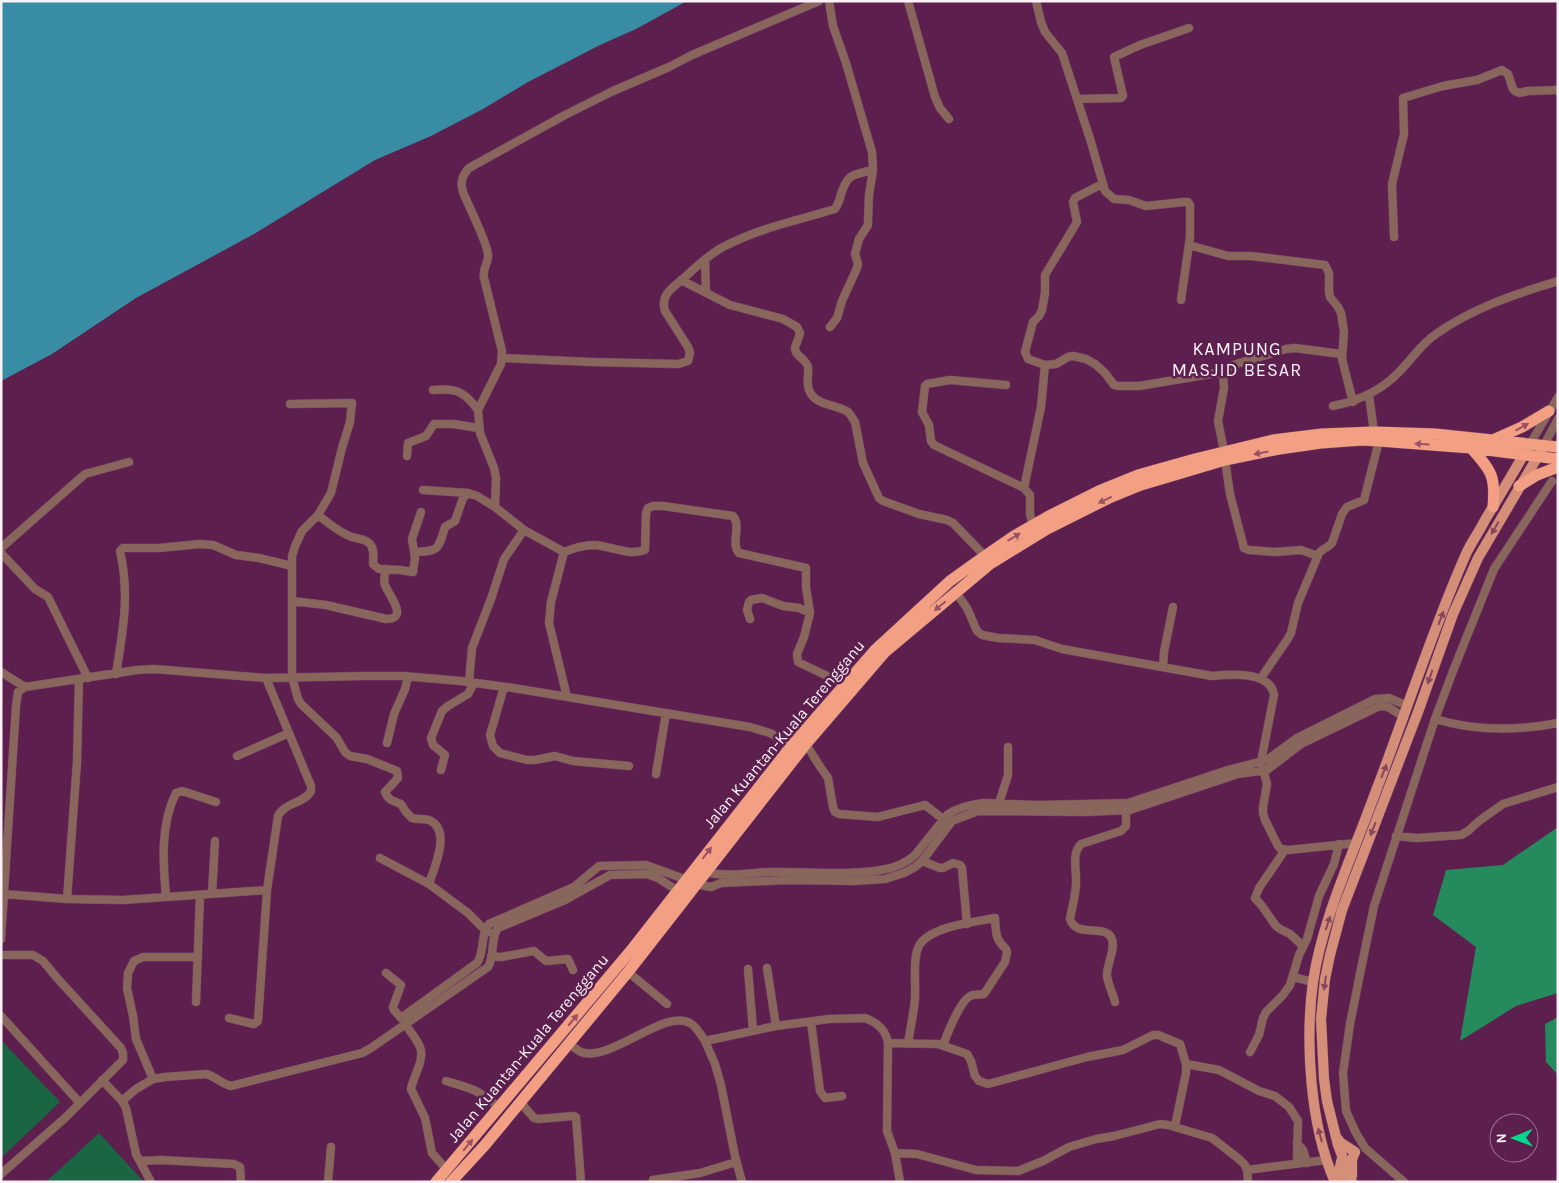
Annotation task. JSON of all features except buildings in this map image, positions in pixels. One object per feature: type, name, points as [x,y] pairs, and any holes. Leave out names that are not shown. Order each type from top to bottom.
[{"type":"highway","points":[[1494,440],[1553,415]]},
{"type":"highway","name":"Jalan Kuantan-Kuala Terengganu","points":[[452,1182],[485,1145],[628,972],[691,882],[792,745],[875,650],[950,581],[985,556],[1033,526],[1101,490],[1138,475],[1225,456],[1376,436],[1435,434],[1558,447]]},
{"type":"highway","name":"Jalan Kuantan-Kuala Terengganu","points":[[1376,436],[1558,459]]},
{"type":"highway","points":[[1471,448],[1487,465],[1492,475],[1493,506]]},
{"type":"highway","name":"Jalan Kuantan-Kuala Terengganu","points":[[436,1182],[633,948],[678,891],[705,872],[806,744],[885,652],[990,564],[1047,529],[1109,498],[1225,456]]},
{"type":"highway","points":[[1519,486],[1537,475],[1558,468]]},
{"type":"highway","points":[[518,1086],[523,1099]]},
{"type":"main road","points":[[1335,1182],[1326,1160],[1317,1126],[1310,1041],[1313,982],[1323,936],[1428,650],[1467,553],[1530,444]]},
{"type":"main road","points":[[1353,1182],[1342,1158],[1327,1101],[1321,1038],[1322,1000],[1336,931],[1342,910],[1418,712],[1453,614],[1478,558],[1544,445]]},
{"type":"main road","points":[[1336,1137],[1341,1143],[1355,1152],[1352,1159],[1353,1182]]},
{"type":"main road","points":[[1342,1158],[1339,1171],[1342,1182]]},
{"type":"street","points":[[495,507],[496,478],[494,468],[478,428],[478,410],[502,358],[502,351],[484,278],[484,267],[488,260],[488,250],[461,186],[464,174],[469,168],[564,115],[692,55],[819,1]]},
{"type":"street","points":[[829,1],[833,26],[846,63],[873,159],[868,225],[859,239],[856,254],[857,268],[842,300],[837,318],[830,327]]},
{"type":"street","points":[[908,1],[935,97],[940,108],[949,119]]},
{"type":"street","points":[[1036,1],[1045,32],[1062,53],[1078,98],[1105,191],[1114,199],[1129,200],[1146,206],[1188,202],[1190,209],[1189,246],[1181,300]]},
{"type":"street","points":[[1078,98],[1121,98],[1123,96],[1114,58],[1189,28]]},
{"type":"street","points":[[1394,237],[1392,184],[1404,134],[1403,98],[1443,86],[1477,80],[1502,70],[1508,74],[1512,89],[1519,93],[1528,90],[1558,90]]},
{"type":"street","points":[[502,358],[678,364],[688,361],[690,353],[688,347],[665,311],[663,304],[665,295],[705,260],[722,248],[759,231],[835,209],[847,179],[873,170]]},
{"type":"street","points":[[1102,184],[1075,198],[1073,202],[1077,222],[1045,275],[1042,310],[1033,322],[1025,352],[1026,356],[1032,361],[1045,365],[1056,364],[1072,356],[1086,358],[1105,373],[1114,384],[1118,386],[1139,386],[1224,372],[1233,365],[1286,349],[1296,348],[1341,354]]},
{"type":"street","points":[[1189,246],[1228,256],[1326,266],[1329,273],[1330,297],[1341,313],[1344,332],[1341,354],[1353,402]]},
{"type":"street","points":[[705,260],[706,293]]},
{"type":"street","points":[[681,280],[730,305],[783,319],[797,327],[800,333],[795,349],[806,362],[808,370],[807,384],[810,393],[827,405],[841,409],[852,417],[855,422],[865,467],[879,498],[919,514],[953,523],[985,556]]},
{"type":"street","points":[[1333,406],[1353,402],[1370,395],[1399,372],[1434,335],[1463,316],[1498,301],[1558,281]]},
{"type":"street","points":[[1024,488],[1041,407],[1045,365]]},
{"type":"street","points":[[1224,372],[1224,388],[1218,421],[1231,500],[1243,545],[1246,550],[1278,552],[1301,550],[1318,556]]},
{"type":"street","points":[[1006,385],[950,380],[927,384],[925,386],[922,412],[930,425],[934,445],[1024,488],[1030,495],[1030,514],[1033,526]]},
{"type":"street","points":[[433,390],[449,389],[457,391],[468,398],[478,410]]},
{"type":"street","points":[[1261,678],[1291,633],[1298,603],[1321,550],[1329,547],[1332,543],[1342,514],[1347,507],[1364,500],[1376,436],[1370,395]]},
{"type":"street","points":[[1544,445],[1558,397]]},
{"type":"street","points":[[290,404],[352,403],[350,422],[331,493],[318,515],[302,531],[292,556],[292,677],[298,699],[336,737],[350,756],[367,758],[397,771],[398,778],[385,791],[386,795],[390,800],[403,805],[406,812],[412,818],[428,820],[438,828],[441,837],[440,848],[429,884]]},
{"type":"street","points":[[1530,444],[1553,415]]},
{"type":"street","points":[[407,456],[408,443],[426,436],[434,424],[454,424],[478,428]]},
{"type":"street","points":[[1,548],[86,474],[129,462]]},
{"type":"street","points":[[1404,1182],[1365,1148],[1346,1111],[1343,1073],[1350,1024],[1374,906],[1435,719],[1494,570],[1552,481]]},
{"type":"street","points":[[423,490],[468,493],[477,496],[495,507],[524,530],[564,552],[582,546],[593,545],[628,551],[645,550],[646,513],[648,508],[653,506],[733,516],[736,521],[735,546],[739,553],[806,568],[806,587],[810,613],[804,637],[797,654],[798,662],[844,684]]},
{"type":"street","points":[[414,552],[436,549],[444,527],[455,521],[459,506],[468,493]]},
{"type":"street","points":[[318,515],[343,533],[366,540],[371,545],[374,552],[375,566],[379,569],[413,572],[414,552],[412,539],[421,512]]},
{"type":"street","points":[[441,770],[445,755],[433,745],[431,738],[442,711],[468,694],[467,682],[472,648],[492,599],[504,560],[524,530]]},
{"type":"street","points":[[116,674],[124,623],[125,579],[120,551],[123,548],[213,545],[236,555],[292,566]]},
{"type":"street","points":[[564,552],[551,602],[549,623],[567,697]]},
{"type":"street","points":[[1,553],[35,589],[48,598],[88,678]]},
{"type":"street","points":[[292,601],[326,605],[386,619],[393,618],[397,612],[391,594],[385,585],[386,569]]},
{"type":"street","points":[[956,593],[967,608],[977,631],[982,635],[1034,640],[1062,649],[1212,676],[1227,674],[1261,678],[1274,689],[1262,762],[1267,784],[1263,807],[1265,820],[1278,846],[1285,850],[1357,843]]},
{"type":"street","points":[[750,619],[747,610],[748,602],[762,598],[810,613]]},
{"type":"street","points":[[1163,667],[1173,607]]},
{"type":"street","points":[[1150,665],[1164,652]]},
{"type":"street","points":[[1,939],[4,894],[4,833],[17,696],[21,689],[25,687],[137,670],[164,669],[266,678],[408,677],[504,687],[762,730],[792,745]]},
{"type":"street","points":[[1,672],[25,687]]},
{"type":"street","points":[[387,743],[394,714],[408,677]]},
{"type":"street","points":[[229,1018],[254,1024],[258,1021],[267,890],[278,816],[283,808],[306,797],[311,791],[311,786],[266,678]]},
{"type":"street","points":[[67,899],[78,762],[79,680]]},
{"type":"street","points":[[504,687],[490,735],[493,746],[500,754],[528,760],[555,756],[573,762],[629,766]]},
{"type":"street","points":[[705,872],[717,875],[770,872],[866,872],[890,868],[898,866],[915,855],[951,812],[976,804],[1128,804],[1228,770],[1262,762],[1276,755],[1297,738],[1375,699],[1389,698],[1408,706]]},
{"type":"street","points":[[386,973],[401,984],[393,1006],[401,1018],[477,963],[489,924],[574,888],[598,866],[646,865],[710,887],[721,883],[885,879],[904,873],[922,861],[952,821],[978,811],[1126,811],[1238,774],[1263,771],[1301,744],[1380,706],[1388,707],[1404,717]]},
{"type":"street","points":[[656,774],[666,713]]},
{"type":"street","points":[[1435,719],[1455,725],[1491,730],[1558,723]]},
{"type":"street","points":[[237,756],[289,733]]},
{"type":"street","points":[[806,744],[828,778],[832,807],[835,812],[839,814],[878,816],[925,804],[944,819]]},
{"type":"street","points":[[999,803],[1008,775],[1008,747]]},
{"type":"street","points":[[1396,836],[1418,838],[1461,835],[1503,804],[1558,787]]},
{"type":"street","points":[[166,897],[163,862],[165,829],[176,793],[182,791],[216,802]]},
{"type":"street","points":[[1116,1002],[1107,975],[1111,958],[1112,940],[1110,936],[1106,933],[1077,928],[1071,924],[1070,919],[1076,884],[1077,848],[1081,844],[1121,831],[1126,826],[1126,811]]},
{"type":"street","points":[[212,894],[215,841]]},
{"type":"street","points":[[1250,1052],[1259,1035],[1266,1012],[1290,985],[1307,938],[1319,896],[1334,864],[1339,844]]},
{"type":"street","points":[[1285,850],[1259,888],[1255,898],[1276,926],[1290,934],[1304,946]]},
{"type":"street","points":[[380,858],[429,884],[468,913],[486,930],[495,934]]},
{"type":"street","points":[[922,861],[940,868],[953,862],[960,865],[962,868],[967,924]]},
{"type":"street","points":[[122,1100],[153,1079],[201,1074],[211,1075],[231,1086],[362,1052],[488,967],[498,928],[565,900],[610,875],[646,874],[658,878],[678,891]]},
{"type":"street","points":[[4,894],[67,899],[123,900],[267,890]]},
{"type":"street","points":[[196,1002],[200,895]]},
{"type":"street","points":[[908,1044],[916,997],[915,978],[918,947],[925,939],[940,930],[995,918],[997,938],[1006,949],[1007,958],[984,994],[972,995],[966,1000],[952,1022],[943,1045]]},
{"type":"street","points":[[491,956],[501,957],[534,951],[546,961],[568,960],[573,970]]},
{"type":"street","points":[[1,955],[33,956],[43,961],[123,1052],[123,1060],[104,1082],[79,1102],[65,1118],[1,1174]]},
{"type":"street","points":[[153,1079],[136,1039],[127,988],[128,973],[134,961],[142,956],[198,957]]},
{"type":"street","points":[[767,968],[776,1026]]},
{"type":"street","points":[[748,969],[752,1030]]},
{"type":"street","points":[[628,972],[667,1004]]},
{"type":"street","points":[[1293,977],[1313,982]]},
{"type":"street","points":[[1,1016],[79,1102]]},
{"type":"street","points":[[705,1041],[776,1026],[844,1018],[865,1018],[884,1030],[887,1034],[888,1043],[887,1131],[895,1153],[900,1182]]},
{"type":"street","points":[[568,1044],[582,1052],[596,1053],[661,1025],[676,1021],[685,1021],[693,1024],[705,1041],[722,1085],[736,1162],[742,1182]]},
{"type":"street","points":[[811,1022],[820,1091],[825,1098],[842,1096]]},
{"type":"street","points":[[405,1024],[421,1047],[422,1054],[411,1084],[411,1090],[425,1118],[432,1154],[447,1170]]},
{"type":"street","points":[[888,1043],[943,1045],[967,1054],[975,1076],[979,1081],[988,1084],[1087,1057],[1123,1050],[1152,1035],[1158,1035],[1180,1044],[1186,1064],[1176,1126]]},
{"type":"street","points":[[1186,1064],[1219,1070],[1259,1091],[1280,1099],[1289,1107],[1298,1121],[1298,1164]]},
{"type":"street","points":[[446,1081],[472,1088],[499,1108]]},
{"type":"street","points":[[104,1082],[122,1100],[128,1116],[136,1154],[151,1182]]},
{"type":"street","points":[[523,1099],[534,1118],[576,1117],[581,1182]]},
{"type":"street","points":[[895,1153],[917,1154],[976,1170],[1018,1171],[1043,1161],[1069,1147],[1160,1124],[1176,1126],[1212,1138],[1239,1158],[1247,1170],[1248,1182]]},
{"type":"street","points":[[1297,1142],[1303,1150],[1307,1163]]},
{"type":"street","points":[[328,1182],[331,1147]]},
{"type":"street","points":[[1342,1158],[1365,1148]]},
{"type":"street","points":[[140,1161],[161,1160],[234,1164],[240,1167],[241,1182]]},
{"type":"street","points":[[1247,1170],[1326,1160]]},
{"type":"street","points":[[650,1181],[700,1173],[736,1162]]},
{"type":"green space","points":[[1558,827],[1558,993],[1516,1006],[1460,1041],[1476,947],[1433,915],[1446,870],[1503,865]]},
{"type":"green space","points":[[1558,1017],[1558,1075],[1546,1062],[1545,1024]]},
{"type":"green space","points":[[1,1040],[60,1102],[1,1158]]},
{"type":"green space","points":[[99,1133],[144,1182],[46,1182]]},
{"type":"water","points":[[1,1],[687,1],[636,29],[528,82],[483,109],[431,136],[375,160],[254,234],[136,298],[52,354],[1,381]]},
{"type":"district","name":"KAMPUNG MASJID BESAR","points":[[1237,359]]}]
